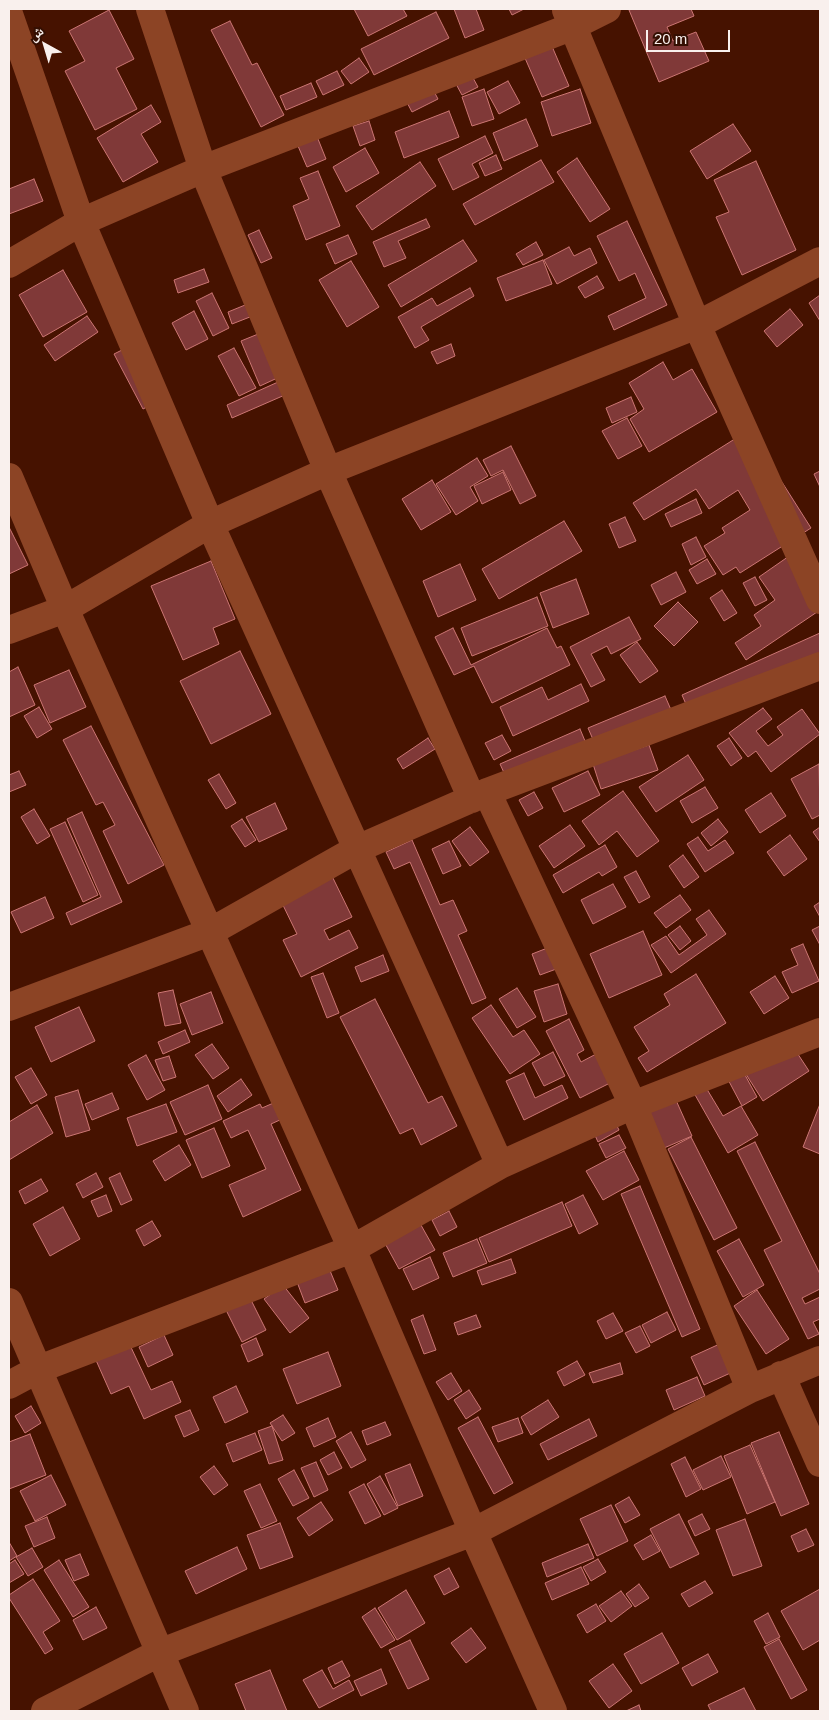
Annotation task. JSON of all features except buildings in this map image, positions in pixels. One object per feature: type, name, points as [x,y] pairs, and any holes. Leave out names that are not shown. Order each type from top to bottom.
[{"type":"street","points":[[150,9],[204,169],[328,471],[480,796],[633,1105],[750,1389]]},
{"type":"street","points":[[9,264],[81,222],[204,169],[568,18],[607,9]]},
{"type":"street","points":[[9,14],[81,222],[210,524],[500,1165]]},
{"type":"street","points":[[568,18],[698,325],[820,600]]},
{"type":"street","points":[[9,630],[65,609],[210,524],[328,471],[698,325],[820,261]]},
{"type":"street","points":[[9,478],[65,609],[352,1249],[473,1532],[553,1711]]},
{"type":"street","points":[[9,1007],[210,932],[357,849],[480,796],[820,666]]},
{"type":"street","points":[[9,1384],[39,1369],[352,1249],[500,1165],[633,1105],[820,1032]]},
{"type":"street","points":[[9,1302],[185,1711]]},
{"type":"street","points":[[45,1711],[159,1653],[473,1532],[750,1389],[820,1360]]},
{"type":"street","points":[[781,1375],[820,1463]]}]
